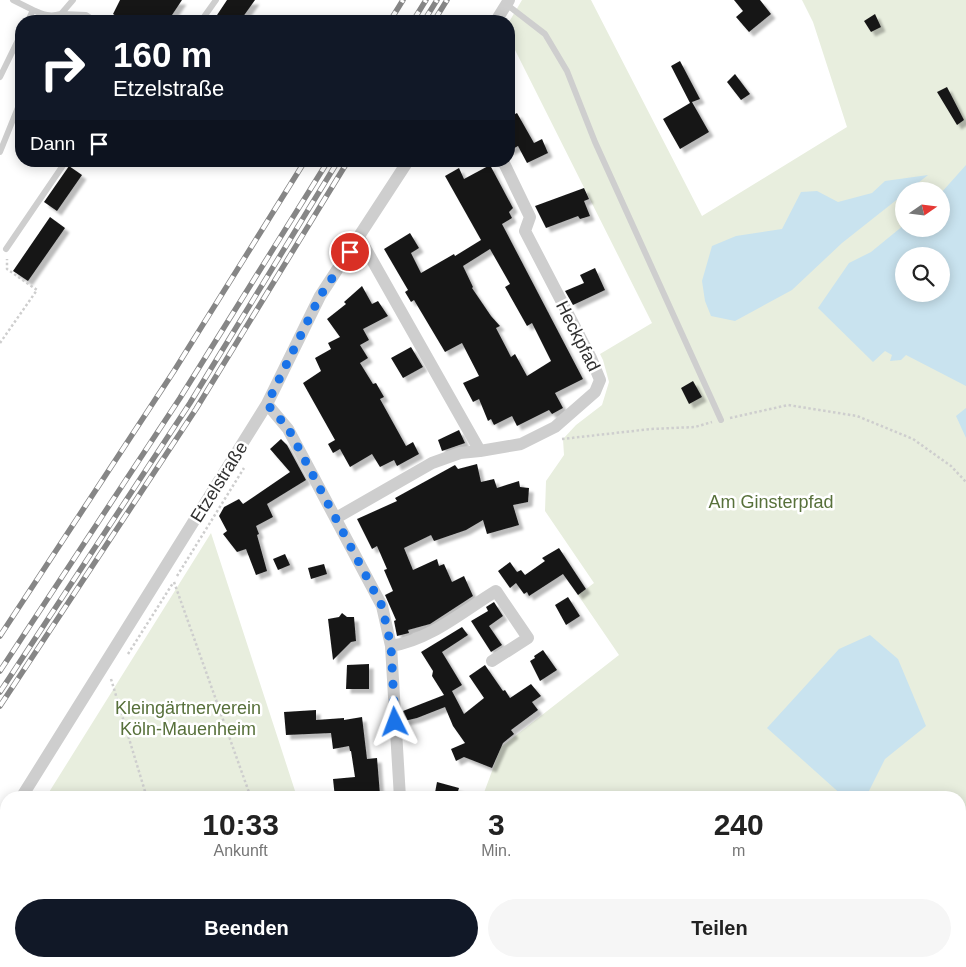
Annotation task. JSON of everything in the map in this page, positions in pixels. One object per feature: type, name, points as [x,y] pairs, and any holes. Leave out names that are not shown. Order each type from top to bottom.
[{"type":"street","points":[[499,15],[507,2]]},
{"type":"street","name":"Etzelstraße","points":[[25,791],[267,404],[320,296],[404,167]]},
{"type":"street","name":"Heckpfad","points":[[336,518],[432,463],[460,452],[480,451],[521,444],[555,427],[595,392],[600,380],[591,358],[525,231],[530,217],[506,167]]},
{"type":"street","points":[[359,237],[480,451]]},
{"type":"street","points":[[267,404],[288,428],[382,606],[391,646],[400,791]]},
{"type":"street","points":[[391,646],[406,644],[425,636],[496,591],[528,638],[492,661]]},
{"type":"lane","points":[[13,0],[45,15]]},
{"type":"lane","points":[[61,14],[73,0]]},
{"type":"lane","points":[[205,15],[216,0]]},
{"type":"lane","points":[[507,2],[545,34],[567,71],[596,142],[721,420]]},
{"type":"lane","points":[[31,15],[33,10]]},
{"type":"lane","points":[[58,15],[74,15]]},
{"type":"lane","points":[[0,77],[15,46]]},
{"type":"lane","points":[[0,152],[15,115]]},
{"type":"lane","points":[[6,249],[62,167]]},
{"type":"path","points":[[0,343],[36,290],[7,269],[6,249]]},
{"type":"path","points":[[557,440],[651,429],[696,427],[788,405],[857,416],[913,439],[951,466],[966,482]]},
{"type":"path","points":[[174,582],[249,791]]},
{"type":"path","points":[[112,679],[145,791]]},
{"type":"green space","name":"Am Ginsterpfad","points":[[522,0],[591,0],[702,216],[847,127],[813,22],[802,0],[966,0],[966,791],[485,791],[501,747],[619,655],[578,595],[594,583],[545,511],[546,481],[564,455],[563,439],[576,425],[602,405],[609,382],[600,354],[652,323],[515,50],[515,15],[513,15]]},
{"type":"green space","name":"Kleingärtnerverein Köln-Mauenheim","points":[[211,533],[295,791],[50,791]]},
{"type":"water","points":[[966,165],[966,386],[906,355],[901,360],[890,361],[892,355],[885,351],[873,362],[818,308],[849,263],[871,252],[895,232],[895,238],[950,238],[950,183]]},
{"type":"water","points":[[928,175],[919,182],[895,182],[895,201],[842,243],[792,290],[735,321],[711,316],[705,301],[702,281],[712,246],[736,236],[782,229],[801,192],[817,191],[838,202],[872,193],[885,181]]},
{"type":"water","points":[[966,408],[966,438],[956,416]]},
{"type":"water","points":[[870,635],[898,659],[926,726],[885,759],[869,791],[837,791],[767,728],[839,649]]},
{"type":"building","points":[[120,0],[182,0],[172,15],[113,14]]},
{"type":"building","points":[[227,0],[255,0],[244,15],[217,15]]},
{"type":"building","points":[[734,0],[760,0],[771,14],[749,32],[736,17],[743,11]]},
{"type":"building","points":[[875,14],[881,27],[871,32],[864,21]]},
{"type":"building","points":[[680,61],[700,99],[692,102],[709,132],[680,149],[663,119],[690,103],[671,66]]},
{"type":"building","points":[[735,74],[750,94],[741,100],[727,82]]},
{"type":"building","points":[[947,87],[964,120],[957,125],[937,92]]},
{"type":"building","points":[[517,113],[534,143],[542,139],[548,153],[527,163],[518,146],[515,148],[515,114]]},
{"type":"building","points":[[68,167],[82,175],[57,211],[44,202]]},
{"type":"building","points":[[486,167],[491,167],[513,208],[509,212],[512,218],[502,224],[583,379],[555,393],[563,408],[552,414],[549,410],[517,426],[512,416],[494,425],[491,419],[488,421],[479,399],[473,402],[463,383],[479,376],[462,343],[445,352],[414,300],[411,302],[405,292],[408,290],[384,249],[410,233],[419,248],[411,253],[421,273],[481,240],[445,176],[459,168],[464,179]],"holes":[[[490,249],[510,284],[505,287],[527,326],[532,323],[551,361],[527,376],[515,354],[511,357],[496,328],[500,326],[472,288],[463,266]]]},
{"type":"building","points":[[584,188],[589,199],[584,201],[590,216],[580,219],[578,216],[546,228],[535,206]]},
{"type":"building","points":[[50,217],[65,228],[28,281],[13,271]]},
{"type":"building","points":[[595,268],[605,290],[573,305],[565,291],[584,283],[580,275]]},
{"type":"building","points":[[362,286],[372,304],[378,301],[388,316],[363,329],[369,340],[360,345],[368,358],[360,363],[373,384],[376,383],[384,397],[380,399],[406,446],[413,442],[419,454],[397,466],[394,460],[380,467],[372,454],[350,467],[340,449],[333,453],[328,444],[335,440],[303,383],[321,371],[315,358],[331,349],[328,343],[340,337],[327,319],[346,304],[344,302]]},
{"type":"building","points":[[411,347],[423,367],[403,378],[391,358]]},
{"type":"building","points":[[693,381],[702,397],[689,404],[681,388]]},
{"type":"building","points":[[459,430],[465,443],[442,451],[438,440]]},
{"type":"building","points":[[281,439],[287,445],[306,480],[267,504],[273,517],[256,526],[267,571],[256,575],[246,549],[237,552],[223,534],[227,531],[219,516],[224,507],[239,499],[243,504],[290,472],[270,449]]},
{"type":"building","points":[[477,464],[481,482],[494,479],[497,488],[519,481],[520,487],[529,488],[528,502],[513,505],[519,525],[487,534],[483,520],[466,530],[434,541],[431,535],[404,548],[413,570],[437,559],[439,566],[444,564],[452,582],[464,576],[473,596],[430,624],[408,630],[409,633],[397,636],[394,621],[396,620],[385,595],[393,591],[384,570],[387,569],[377,546],[372,549],[357,519],[397,501],[395,498],[455,465],[458,469]]},
{"type":"building","points":[[559,548],[586,589],[578,595],[563,574],[529,596],[527,592],[524,594],[516,583],[510,588],[498,571],[510,562],[517,572],[521,570],[525,575],[545,561],[542,558]]},
{"type":"building","points":[[285,554],[290,565],[278,570],[273,559]]},
{"type":"building","points":[[324,564],[327,574],[311,579],[308,568]]},
{"type":"building","points":[[568,597],[580,616],[566,625],[555,605]]},
{"type":"building","points":[[494,602],[503,616],[489,626],[502,645],[491,652],[471,621],[488,611],[486,607]]},
{"type":"building","points":[[342,613],[347,617],[354,617],[356,641],[351,642],[333,660],[328,619],[339,617]]},
{"type":"building","points":[[462,627],[468,635],[442,652],[462,685],[452,691],[464,714],[484,698],[469,676],[485,665],[510,698],[531,684],[541,696],[532,702],[538,710],[511,730],[514,734],[503,743],[492,768],[464,757],[456,761],[451,749],[465,743],[453,726],[445,707],[404,721],[403,711],[444,695],[432,676],[433,671],[421,652]]},
{"type":"building","points":[[543,650],[557,670],[540,681],[530,661]]},
{"type":"building","points":[[369,664],[369,689],[346,689],[347,665]]},
{"type":"building","points":[[316,710],[316,720],[344,718],[344,720],[362,717],[367,759],[377,758],[380,791],[334,791],[333,779],[355,777],[349,746],[333,749],[331,733],[286,735],[284,712]]},
{"type":"building","points":[[437,782],[459,788],[458,791],[435,791]]},
{"type":"railway","points":[[394,15],[403,0]]},
{"type":"railway","points":[[417,15],[426,0]]},
{"type":"railway","points":[[428,15],[437,0]]},
{"type":"railway","points":[[438,15],[447,0]]},
{"type":"railway","points":[[0,636],[174,371],[301,167]]},
{"type":"railway","points":[[0,671],[180,398],[324,167]]},
{"type":"railway","points":[[0,692],[190,403],[334,167]]},
{"type":"railway","points":[[0,706],[196,409],[344,167]]},
{"type":"route","points":[[350,252],[320,296],[267,404],[288,428],[382,606],[391,646],[395,722]]}]
